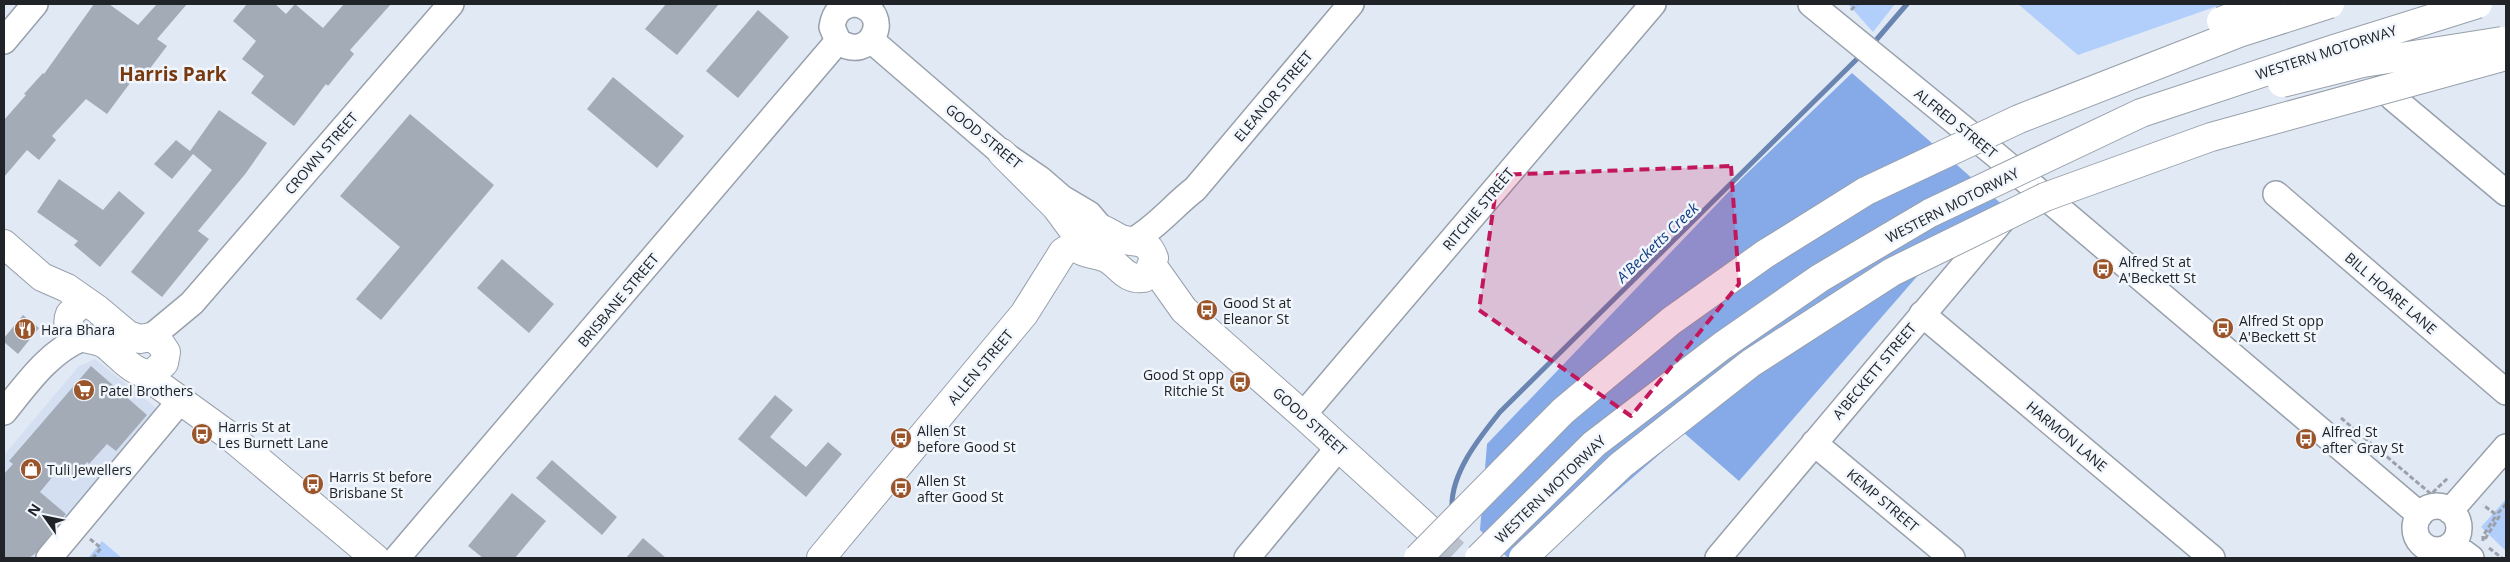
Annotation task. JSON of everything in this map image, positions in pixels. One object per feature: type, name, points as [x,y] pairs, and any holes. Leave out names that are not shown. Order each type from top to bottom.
[{"type":"main road","points":[[1418,558],[1563,411],[1671,321],[1764,254],[1866,191],[1974,132],[2212,24],[2266,4]]},
{"type":"main road","points":[[1866,191],[2019,119],[2239,33],[2330,4]]},
{"type":"main road","name":"WESTERN MOTORWAY","points":[[1479,558],[1594,444],[1722,346],[1820,278],[1930,213],[2141,113],[2324,52],[2478,4]]},
{"type":"main road","points":[[2047,157],[2176,113],[2363,63],[2506,41]]},
{"type":"main road","points":[[1523,558],[1621,465],[1744,368],[1892,272],[2045,197],[2211,137],[2506,56]]},
{"type":"main road","points":[[1002,153],[1056,206],[1086,240],[1120,271],[1146,267],[1147,246],[1134,240],[1086,240]]},
{"type":"main road","name":"ALLEN STREET","points":[[821,558],[1024,314],[1049,294],[1064,278],[1086,240]]},
{"type":"main road","points":[[4,244],[42,277],[77,322],[140,339],[155,358],[232,437],[375,558]]},
{"type":"main road","name":"GOOD STREET","points":[[1146,267],[1164,300],[1184,310],[1434,534]]},
{"type":"main road","points":[[155,358],[180,401],[232,437]]},
{"type":"street","points":[[4,41],[35,4]]},
{"type":"street","name":"CROWN STREET","points":[[155,358],[192,303],[451,4]]},
{"type":"street","name":"ELEANOR STREET","points":[[1134,240],[1150,231],[1177,202],[1196,189],[1351,4]]},
{"type":"street","name":"RITCHIE STREET","points":[[1303,415],[1653,4]]},
{"type":"street","name":"ALFRED STREET","points":[[1811,4],[1849,23],[1893,73],[2031,186],[2420,515]]},
{"type":"street","points":[[853,6],[874,15],[876,28],[871,40],[858,48],[851,48],[838,41],[832,27],[853,6]]},
{"type":"street","name":"GOOD STREET","points":[[871,40],[1002,153]]},
{"type":"street","name":"BRISBANE STREET","points":[[397,558],[838,41]]},
{"type":"street","points":[[2393,98],[2506,193]]},
{"type":"street","name":"A'BECKETT STREET","points":[[1718,558],[2031,186]]},
{"type":"street","name":"ELEANOR STREET","points":[[1146,267],[1187,210],[1196,189]]},
{"type":"street","name":"BILL HOARE LANE","points":[[2276,194],[2506,392]]},
{"type":"street","name":"HARMON LANE","points":[[1922,314],[2212,558]]},
{"type":"street","points":[[7,400],[44,365],[71,343],[77,322]]},
{"type":"street","points":[[49,558],[180,401]]},
{"type":"street","name":"KEMP STREET","points":[[1814,442],[1952,558]]},
{"type":"street","points":[[2450,511],[2506,447]]},
{"type":"street","points":[[1247,558],[1339,448]]},
{"type":"street","points":[[2438,507],[2450,511],[2457,519],[2459,530],[2473,544],[2441,550],[2428,548],[2416,552],[2415,531],[2420,515],[2425,510],[2438,507]]},
{"type":"path","points":[[1849,23],[1857,4]]},
{"type":"path","points":[[2467,493],[2494,513],[2495,517],[2473,544]]},
{"type":"path","points":[[2473,544],[2499,517],[2498,513],[2506,504]]},
{"type":"highlighted area","points":[[1731,166],[1739,284],[1631,416],[1479,310],[1498,175]]},
{"type":"shaded area","points":[[1848,4],[1895,4],[1873,32]]},
{"type":"shaded area","points":[[2018,4],[2223,4],[2078,55]]},
{"type":"shaded area","points":[[1852,73],[2006,208],[1927,265],[1739,481],[1684,433],[1540,558],[1508,558],[1480,530],[1487,444],[1741,179]]},
{"type":"shaded area","points":[[95,359],[155,407],[157,415],[36,558],[4,558],[4,455],[79,366]]},
{"type":"shaded area","points":[[2506,499],[2506,551],[2481,527]]},
{"type":"shaded area","points":[[102,541],[122,558],[88,558]]},
{"type":"building","points":[[94,4],[109,4],[138,25],[157,4],[187,4],[157,39],[167,46],[142,79],[136,75],[107,114],[86,99],[52,136],[56,140],[39,160],[27,150],[4,177],[4,120],[26,95],[24,94],[44,74]]},
{"type":"building","points":[[247,4],[275,4],[286,14],[295,4],[323,28],[344,4],[391,4],[350,50],[354,54],[328,86],[326,84],[294,126],[251,93],[264,76],[242,59],[256,41],[233,21]]},
{"type":"building","points":[[666,4],[719,4],[677,55],[645,29]]},
{"type":"building","points":[[758,10],[789,37],[738,98],[706,71]]},
{"type":"building","points":[[613,77],[684,136],[657,168],[587,109]]},
{"type":"building","points":[[219,110],[267,143],[246,173],[198,231],[209,239],[162,297],[131,272],[212,170],[193,154],[172,179],[154,164],[176,140],[190,151]]},
{"type":"building","points":[[410,114],[494,185],[381,320],[356,299],[400,247],[340,196]]},
{"type":"building","points":[[59,179],[103,210],[119,191],[145,213],[100,267],[74,245],[78,241],[37,212]]},
{"type":"building","points":[[502,259],[554,304],[529,333],[477,288]]},
{"type":"building","points":[[23,315],[39,328],[18,354],[4,342],[4,338]]},
{"type":"building","points":[[91,366],[147,415],[116,451],[107,444],[89,464],[87,462],[73,480],[59,469],[40,492],[66,514],[36,553],[29,558],[4,558],[4,474],[13,464],[9,461]]},
{"type":"building","points":[[775,395],[793,410],[770,437],[806,467],[828,442],[842,454],[806,497],[738,439]]},
{"type":"building","points":[[552,460],[617,517],[602,535],[536,478]]},
{"type":"building","points":[[512,493],[546,521],[515,558],[483,558],[468,546]]},
{"type":"building","points":[[643,538],[666,558],[626,558]]},
{"type":"waterway","name":"A'Becketts Creek","points":[[1871,46],[1907,4]]},
{"type":"waterway","name":"A'Becketts Creek","points":[[1452,509],[1456,483],[1467,457],[1500,412],[1861,55]]},
{"type":"tunnel","points":[[1434,534],[1460,558]]},
{"type":"place","name":"Alfred St at A'Beckett St","points":[[2103,269]]},
{"type":"place","name":"Good St at Eleanor St","points":[[1207,310]]},
{"type":"place","name":"Alfred St opp A'Beckett St","points":[[2223,328]]},
{"type":"place","name":"Hara Bhara","points":[[25,329]]},
{"type":"place","name":"Good St opp Ritchie St","points":[[1240,382]]},
{"type":"place","name":"Patel Brothers","points":[[84,390]]},
{"type":"place","name":"Harris St at Les Burnett Lane","points":[[202,434]]},
{"type":"place","name":"Allen St before Good St","points":[[901,438]]},
{"type":"place","name":"Alfred St after Gray St","points":[[2306,439]]},
{"type":"place","name":"Tuli Jewellers","points":[[31,469]]},
{"type":"place","name":"Harris St before Brisbane St","points":[[313,484]]},
{"type":"place","name":"Allen St after Good St","points":[[901,488]]},
{"type":"district","name":"Harris Park","points":[[173,74]]}]
